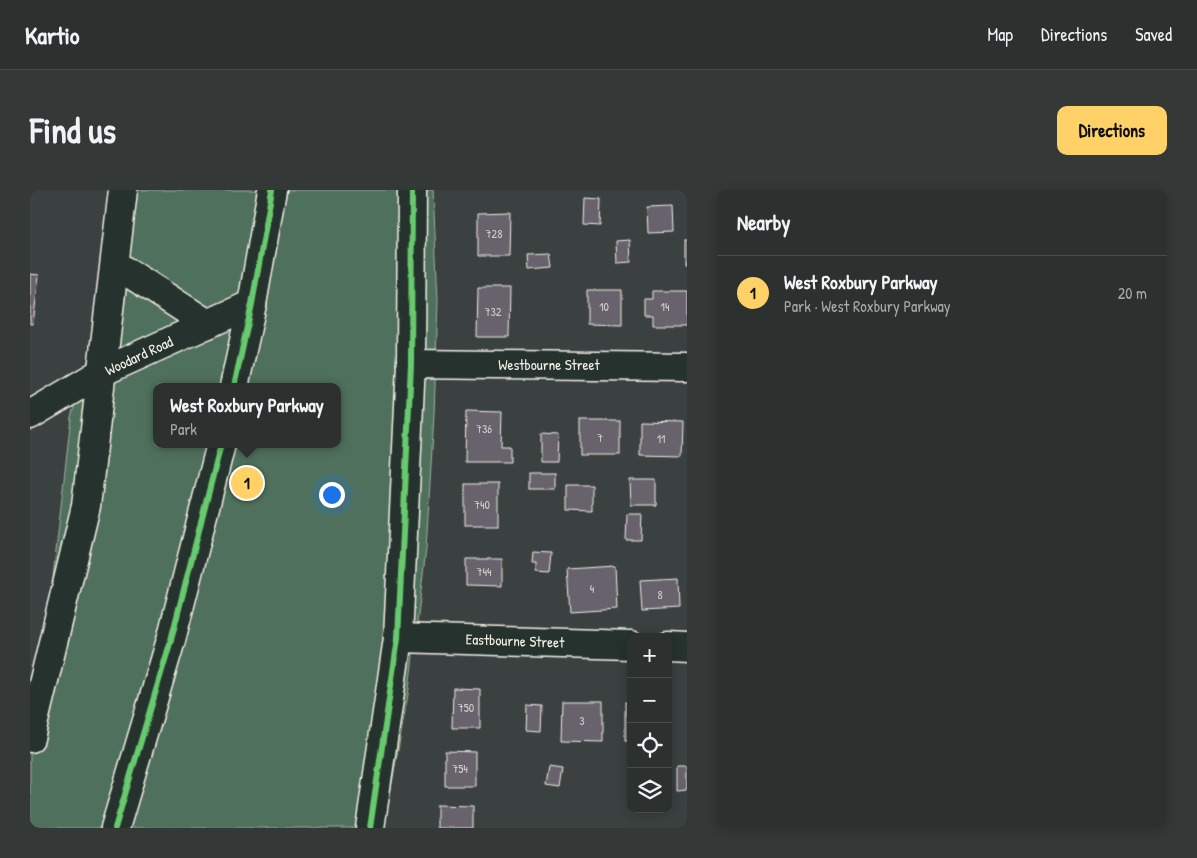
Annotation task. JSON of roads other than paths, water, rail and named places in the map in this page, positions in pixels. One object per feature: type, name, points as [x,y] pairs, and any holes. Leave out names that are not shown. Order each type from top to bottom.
[{"type":"street","points":[[30,738],[86,506],[123,190]]},
{"type":"street","points":[[235,383],[252,304],[272,190]]},
{"type":"street","points":[[370,828],[398,638],[411,364],[412,190]]},
{"type":"street","points":[[115,264],[208,324]]},
{"type":"street","name":"Woodard Road","points":[[30,415],[102,372],[252,304]]},
{"type":"street","name":"Westbourne Street","points":[[411,364],[687,366]]},
{"type":"street","points":[[115,828],[171,640],[220,448]]},
{"type":"street","name":"Eastbourne Street","points":[[398,638],[627,645]]},
{"type":"street","points":[[672,646],[687,647]]},
{"type":"place","name":"West Roxbury Parkway","points":[[247,483]]}]
